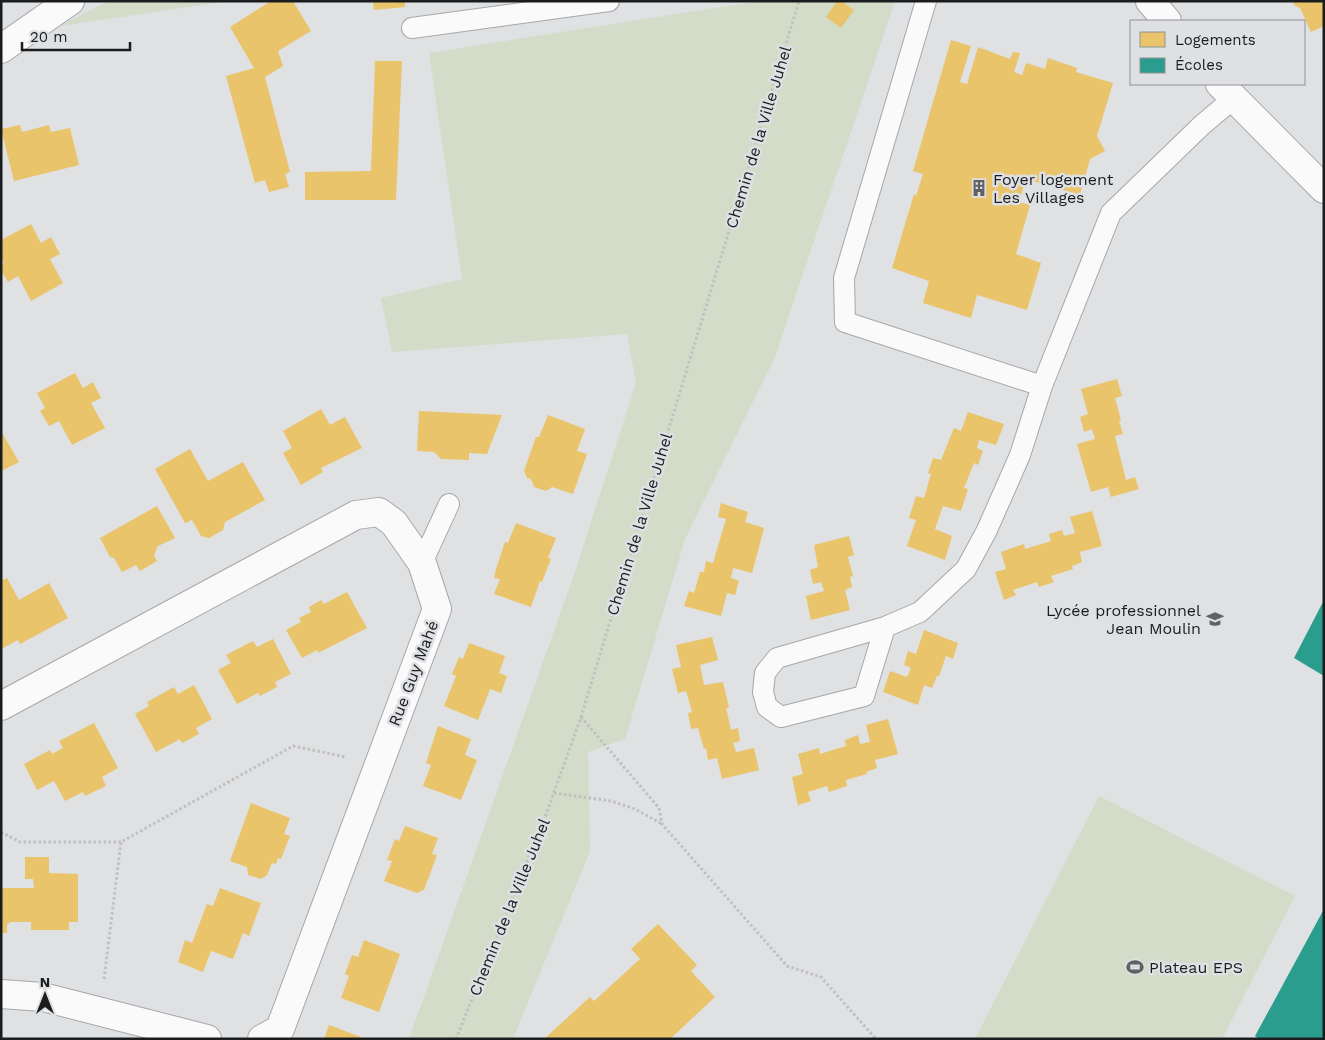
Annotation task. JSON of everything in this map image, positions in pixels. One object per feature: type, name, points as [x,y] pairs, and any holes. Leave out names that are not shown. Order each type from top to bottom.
[{"type":"street","points":[[1,49],[70,1]]},
{"type":"street","points":[[1150,1],[1166,20]]},
{"type":"street","points":[[1227,91],[1324,189]]},
{"type":"street","name":"Rue Guy Mahé","points":[[1,706],[356,515],[379,512],[394,523],[422,563],[437,609],[280,1029],[262,1039]]},
{"type":"street","points":[[1,994],[43,996],[207,1039]]},
{"type":"lane","points":[[412,28],[609,1]]},
{"type":"lane","points":[[926,1],[844,278],[844,322],[1042,386]]},
{"type":"lane","points":[[885,627],[864,696],[781,717],[767,707],[763,692],[765,673],[777,658],[885,627],[920,612],[966,569],[987,530],[1020,455],[1042,386],[1111,213],[1202,125],[1227,91]]},
{"type":"lane","points":[[422,563],[449,504]]},
{"type":"path","name":"Chemin de la Ville Juhel","points":[[456,1039],[554,793],[580,717],[799,1]]},
{"type":"path","points":[[580,717],[659,808],[662,824]]},
{"type":"path","points":[[1,832],[20,842],[121,842],[294,746],[378,764]]},
{"type":"path","points":[[554,793],[611,801],[635,810],[662,824],[786,966],[821,977],[876,1039]]},
{"type":"path","points":[[100,1010],[121,842]]},
{"type":"green space","points":[[108,1],[229,1],[60,26]]},
{"type":"green space","points":[[759,1],[895,1],[775,357],[685,539],[625,739],[588,752],[590,851],[513,1039],[409,1039],[575,572],[636,383],[627,334],[392,352],[381,298],[462,279],[429,53]]},
{"type":"green space","name":"Plateau EPS","points":[[1099,796],[1295,896],[1222,1039],[975,1039]]},
{"type":"building: Logements","points":[[271,1],[293,1],[311,31],[278,51],[283,66],[265,77],[290,172],[285,174],[289,187],[269,192],[265,180],[255,183],[226,76],[254,68],[230,27]]},
{"type":"building: Logements","points":[[373,1],[405,1],[405,7],[374,10]]},
{"type":"building: Logements","points":[[837,1],[841,1],[854,10],[841,28],[826,17]]},
{"type":"building: Logements","points":[[1292,1],[1324,1],[1324,26],[1311,32],[1300,8],[1295,6]]},
{"type":"building: Logements","name":"Foyer logement Les Villages","points":[[951,40],[971,46],[960,82],[967,84],[978,47],[1010,59],[1013,52],[1020,53],[1014,72],[1022,75],[1026,63],[1045,69],[1048,58],[1077,68],[1076,72],[1113,83],[1097,136],[1105,151],[1090,159],[1080,195],[1026,179],[1019,202],[1030,205],[1016,254],[1041,263],[1027,310],[977,295],[971,318],[923,303],[929,281],[892,268],[914,194],[916,196],[923,174],[913,171]]},
{"type":"building: Logements","points":[[375,61],[402,61],[396,200],[305,200],[305,172],[371,171]]},
{"type":"building: Logements","points":[[20,125],[22,132],[49,125],[51,132],[70,128],[79,165],[14,181],[1,129]]},
{"type":"building: Logements","points":[[31,224],[41,243],[51,237],[60,254],[50,259],[63,283],[31,301],[18,276],[8,282],[1,270],[1,265],[4,263],[1,258],[1,240]]},
{"type":"building: Logements","points":[[75,373],[83,388],[93,382],[101,398],[91,403],[105,428],[72,445],[59,421],[49,426],[40,411],[45,408],[37,393]]},
{"type":"building: Logements","points":[[1117,379],[1122,396],[1115,398],[1123,434],[1115,436],[1126,480],[1135,477],[1139,489],[1111,497],[1108,487],[1091,492],[1077,444],[1095,439],[1092,429],[1084,432],[1080,417],[1088,414],[1081,389]]},
{"type":"building: Logements","points":[[321,409],[330,425],[345,417],[362,448],[321,468],[323,472],[301,485],[283,453],[292,448],[283,431]]},
{"type":"building: Logements","points":[[419,411],[502,415],[487,454],[469,453],[469,460],[441,459],[434,452],[417,451]]},
{"type":"building: Logements","points":[[968,412],[1004,424],[996,445],[979,440],[977,448],[983,451],[978,465],[974,463],[964,488],[968,489],[961,511],[943,506],[935,529],[952,536],[945,560],[907,546],[916,520],[909,518],[916,496],[924,498],[931,474],[928,473],[933,458],[941,460],[954,428],[961,431]]},
{"type":"building: Logements","points":[[548,415],[585,429],[577,451],[587,454],[573,494],[552,487],[546,491],[534,487],[531,479],[527,478],[524,471],[536,437],[539,437]]},
{"type":"building: Logements","points":[[1,431],[19,462],[1,471]]},
{"type":"building: Logements","points":[[190,449],[208,481],[243,462],[265,500],[225,522],[223,530],[209,538],[201,536],[192,520],[185,523],[155,469]]},
{"type":"building: Logements","points":[[721,503],[748,512],[745,522],[764,528],[752,573],[733,568],[731,578],[739,581],[735,595],[727,593],[721,616],[684,606],[689,591],[694,593],[700,572],[704,572],[706,561],[713,563],[726,519],[718,517]]},
{"type":"building: Logements","points":[[157,506],[175,538],[158,546],[154,555],[157,561],[140,571],[136,565],[122,572],[114,558],[110,557],[100,538]]},
{"type":"building: Logements","points":[[1092,511],[1102,546],[1080,552],[1082,562],[1072,566],[1073,569],[1051,576],[1054,582],[1039,587],[1037,582],[1013,590],[1016,595],[1004,600],[995,572],[1006,569],[1001,552],[1024,544],[1025,549],[1051,541],[1049,534],[1062,530],[1064,536],[1075,533],[1070,517]]},
{"type":"building: Logements","points":[[516,523],[556,538],[548,558],[551,559],[542,582],[540,581],[531,607],[494,594],[500,579],[494,578],[496,569],[505,542],[508,543]]},
{"type":"building: Logements","points":[[849,536],[854,555],[848,557],[853,576],[850,577],[852,587],[845,590],[850,610],[811,620],[806,596],[824,591],[821,582],[813,584],[810,570],[818,567],[814,545]]},
{"type":"building: Logements","points":[[7,578],[19,600],[49,583],[68,618],[20,644],[18,640],[1,649],[1,581]]},
{"type":"building: Logements","points":[[347,592],[367,628],[318,653],[317,650],[302,658],[286,630],[301,622],[299,618],[311,612],[309,607],[321,600],[324,604]]},
{"type":"building: Logements","points":[[924,630],[958,643],[953,659],[946,656],[939,676],[937,676],[932,688],[924,685],[918,705],[883,692],[890,671],[907,677],[911,668],[904,665],[908,651],[916,654]]},
{"type":"building: Logements","points":[[712,637],[718,660],[700,665],[704,685],[723,682],[729,708],[726,708],[731,730],[738,728],[740,741],[733,743],[736,752],[754,748],[759,770],[722,779],[717,758],[708,760],[706,748],[704,749],[698,728],[691,729],[688,713],[692,712],[686,691],[678,693],[672,669],[681,667],[676,645]]},
{"type":"building: Logements","points":[[273,639],[291,674],[275,682],[277,687],[260,696],[258,693],[237,704],[218,670],[231,663],[226,655],[253,641],[257,647]]},
{"type":"building: Logements","points":[[469,643],[505,656],[499,673],[507,676],[501,693],[490,689],[478,720],[444,706],[456,676],[452,674],[459,657],[463,659]]},
{"type":"building: Logements","points":[[194,685],[212,719],[196,728],[199,734],[182,743],[180,739],[156,752],[135,714],[149,706],[147,702],[174,687],[178,694]]},
{"type":"building: Logements","points":[[888,719],[898,754],[875,760],[877,768],[866,772],[867,774],[846,780],[847,786],[829,792],[827,786],[808,792],[811,801],[798,805],[792,777],[803,774],[798,754],[819,748],[820,754],[846,746],[845,740],[858,735],[860,744],[870,742],[866,725]]},
{"type":"building: Logements","points":[[94,723],[118,768],[102,777],[106,786],[85,796],[83,792],[65,801],[54,781],[37,790],[24,764],[50,750],[52,754],[63,748],[59,741]]},
{"type":"building: Logements","points":[[438,726],[471,739],[465,755],[477,760],[461,800],[423,786],[431,765],[426,763]]},
{"type":"building: Logements","points":[[251,803],[290,818],[284,834],[290,836],[281,859],[278,858],[276,864],[272,863],[267,875],[261,879],[248,875],[247,867],[230,861]]},
{"type":"building: Logements","points":[[405,826],[438,838],[432,854],[437,855],[424,890],[417,893],[384,881],[392,861],[387,860],[395,839],[399,841]]},
{"type":"building: Logements","points":[[25,857],[49,857],[49,873],[78,874],[78,922],[69,922],[69,930],[31,930],[31,922],[10,922],[7,925],[7,933],[1,933],[1,888],[34,888],[33,879],[25,879]]},
{"type":"building: Logements","points":[[220,888],[261,903],[249,936],[243,933],[233,959],[211,951],[203,972],[178,962],[185,940],[192,943],[207,904],[213,906]]},
{"type":"building: Logements","points":[[658,924],[697,965],[691,971],[715,997],[670,1039],[544,1039],[590,997],[594,1001],[640,959],[631,949]]},
{"type":"building: Logements","points":[[364,940],[400,954],[379,1012],[341,998],[349,976],[345,974],[352,955],[358,957]]},
{"type":"building: Logements","points":[[329,1025],[361,1037],[361,1039],[324,1039]]},
{"type":"building: Écoles","points":[[1324,600],[1324,676],[1294,658]]},
{"type":"building: Écoles","points":[[1324,909],[1324,1039],[1259,1039],[1255,1036]]},
{"type":"place","name":"Foyer logement Les Villages","points":[[979,188]]},
{"type":"place","name":"Lycée professionnel Jean Moulin","points":[[1215,619]]},
{"type":"place","name":"Plateau EPS","points":[[1135,967]]}]
